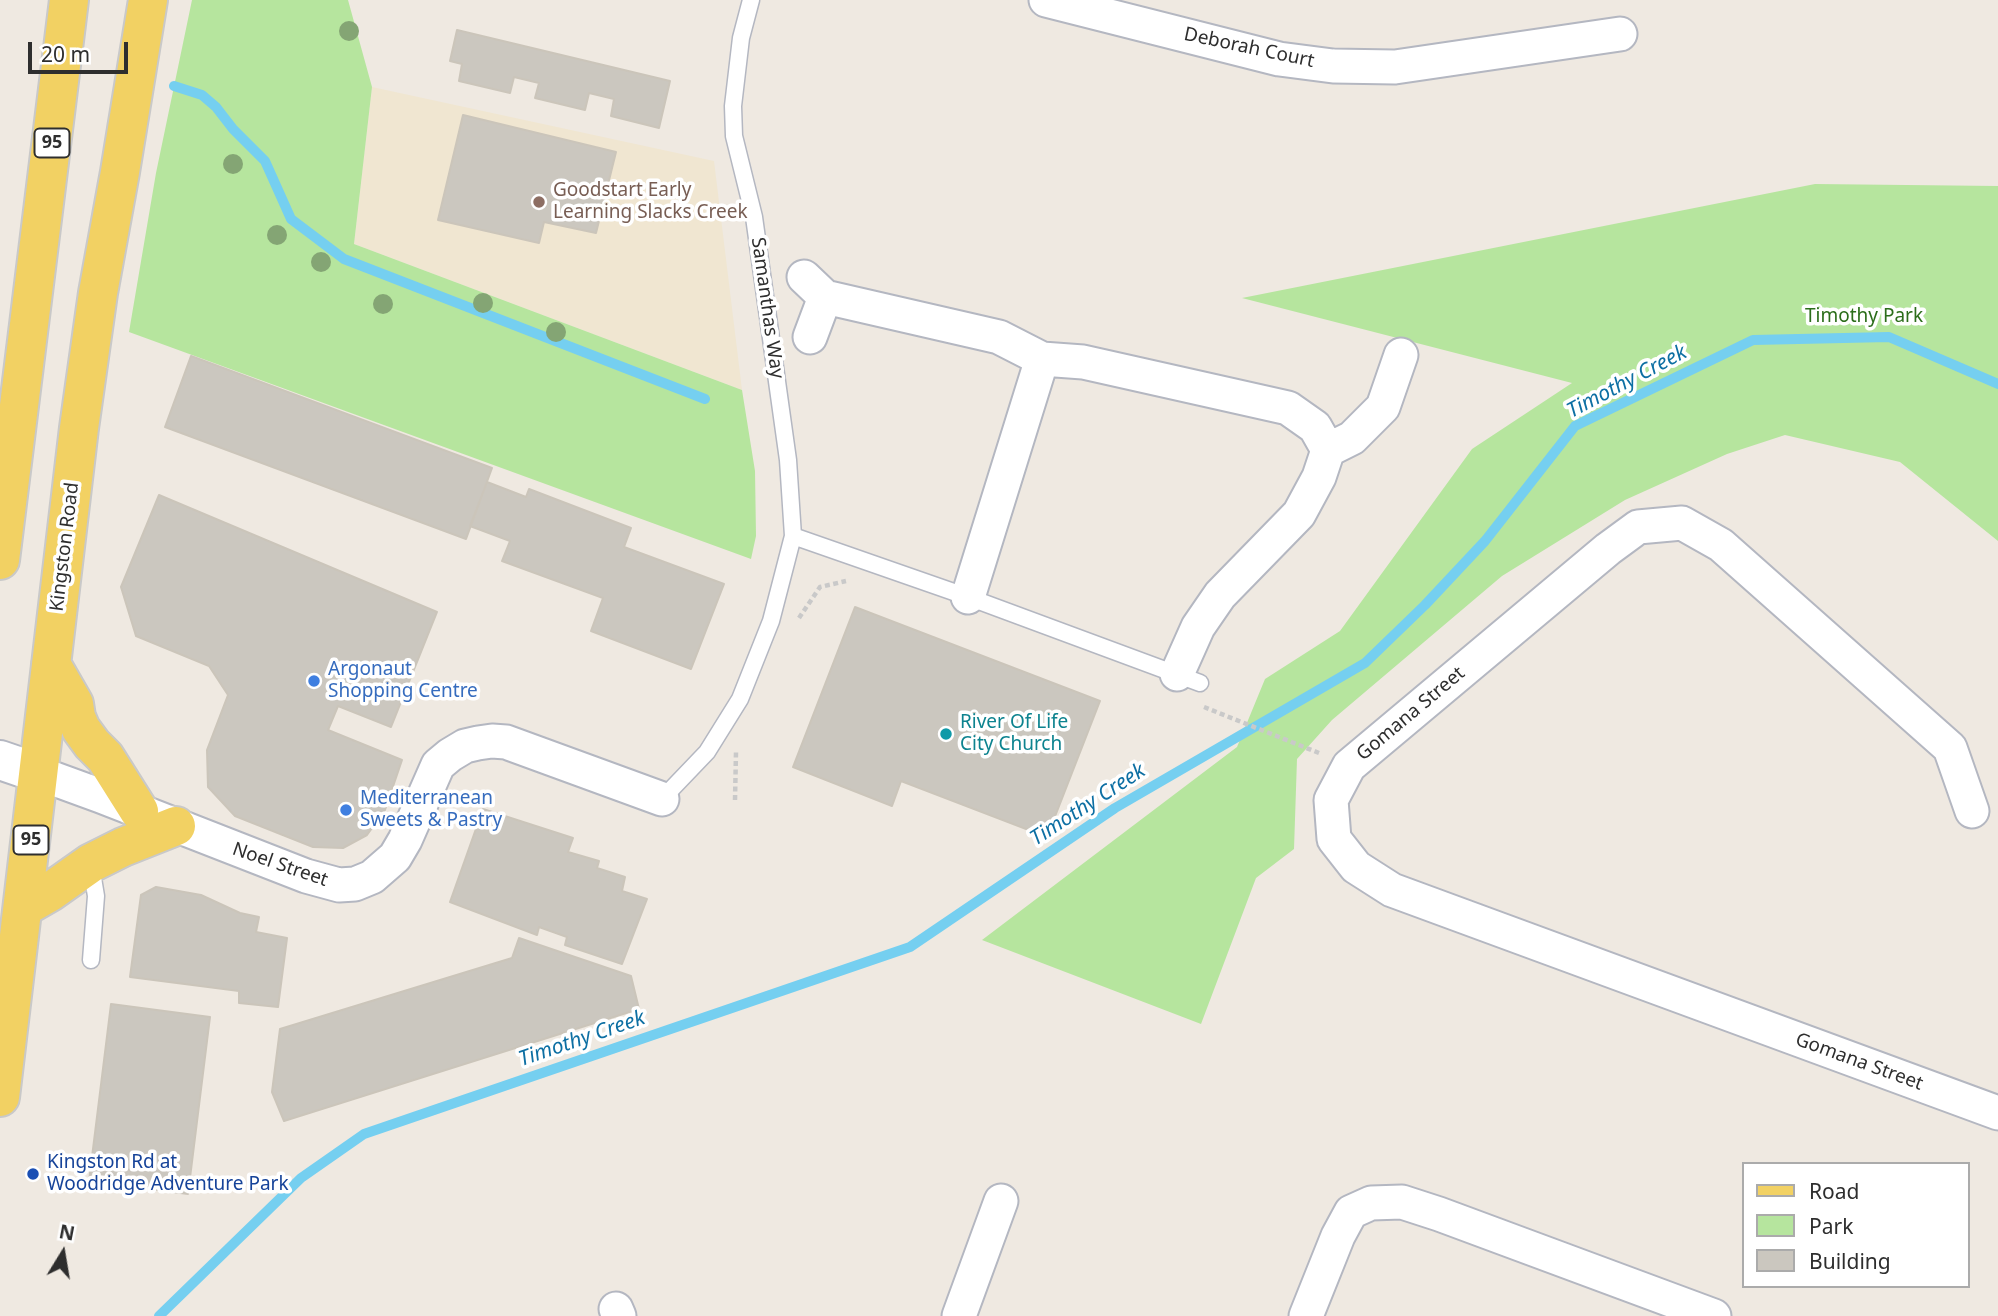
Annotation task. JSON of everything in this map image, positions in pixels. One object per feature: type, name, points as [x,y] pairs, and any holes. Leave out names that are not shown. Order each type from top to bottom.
[{"type":"main road","name":"95","points":[[0,560],[69,0]]},
{"type":"main road","name":"Kingston Road","points":[[0,1097],[79,428],[98,293],[148,0]]},
{"type":"main road","points":[[51,664],[74,704],[81,729],[105,757],[138,811]]},
{"type":"main road","points":[[24,907],[91,863],[176,826]]},
{"type":"street","name":"Deborah Court","points":[[1046,0],[1279,59],[1333,66],[1395,67],[1620,34]]},
{"type":"street","points":[[810,337],[814,287],[999,337],[1042,359],[1083,362],[1289,408],[1315,427],[1328,450]]},
{"type":"street","points":[[1190,687],[1198,627],[1220,595],[1299,513],[1319,477],[1328,450],[1352,438],[1383,407],[1401,355]]},
{"type":"street","points":[[968,597],[1042,359]]},
{"type":"street","name":"Gomana Street","points":[[1972,811],[1950,748],[1721,545],[1682,523],[1638,527],[1608,549],[1349,766],[1331,800],[1334,839],[1356,867],[1392,890],[1998,1113]]},
{"type":"street","name":"Noel Street","points":[[38,773],[306,876],[340,885],[355,884],[372,877],[395,857],[438,765],[465,746],[492,741],[506,742],[662,799]]},
{"type":"street","points":[[0,760],[38,773]]},
{"type":"street","points":[[959,1316],[1002,1201]]},
{"type":"street","points":[[1306,1316],[1338,1236],[1351,1212],[1371,1203],[1402,1202],[1714,1316]]},
{"type":"lane","name":"Samanthas Way","points":[[662,799],[707,752],[740,699],[771,621],[793,536],[788,460],[754,217],[734,136],[734,93],[741,38],[751,0]]},
{"type":"lane","points":[[793,536],[968,597],[1190,687]]},
{"type":"lane","points":[[91,863],[96,897],[91,960]]},
{"type":"path","points":[[796,622],[820,587],[844,581],[855,583]]},
{"type":"path","points":[[1190,687],[1205,708],[1308,749]]},
{"type":"path","points":[[735,800],[736,751]]},
{"type":"shaded area","name":"Goodstart Early Learning Slacks Creek","points":[[372,87],[714,161],[742,390],[354,244]]},
{"type":"green space","points":[[192,0],[348,0],[372,87],[354,244],[742,390],[755,471],[756,536],[751,559],[129,332],[156,173]]},
{"type":"green space","name":"Timothy Park","points":[[1815,184],[1998,186],[1998,541],[1900,462],[1785,435],[1727,454],[1625,500],[1502,576],[1332,720],[1297,759],[1294,849],[1256,878],[1201,1024],[982,940],[1237,747],[1265,679],[1340,631],[1472,449],[1572,383],[1242,298]]},
{"type":"building","points":[[457,30],[670,81],[659,128],[611,116],[614,99],[589,93],[585,110],[535,98],[539,83],[514,77],[510,93],[459,81],[462,64],[450,61]]},
{"type":"building","points":[[463,115],[616,152],[596,233],[544,222],[539,243],[438,220]]},
{"type":"building","points":[[191,356],[492,468],[466,539],[165,427]]},
{"type":"building","points":[[487,482],[526,497],[529,489],[631,528],[624,547],[724,584],[691,669],[591,631],[603,598],[502,561],[510,541],[470,526]]},
{"type":"building","name":"Argonaut Shopping Centre","points":[[159,495],[437,612],[391,727],[338,706],[328,730],[402,760],[385,810],[367,835],[343,848],[313,847],[235,816],[208,787],[207,750],[228,695],[209,666],[136,636],[121,587]]},
{"type":"building","name":"River Of Life City Church","points":[[855,607],[1100,701],[1047,837],[901,781],[892,806],[793,767]]},
{"type":"building","points":[[483,809],[573,838],[568,852],[599,861],[597,868],[625,877],[622,891],[647,899],[622,964],[565,945],[567,937],[539,927],[537,935],[450,902]]},
{"type":"building","points":[[156,887],[201,895],[240,913],[259,917],[256,932],[287,938],[278,1007],[239,1003],[239,991],[130,977],[141,895]]},
{"type":"building","points":[[519,938],[631,976],[639,1009],[284,1121],[272,1092],[280,1029],[512,958]]},
{"type":"building","points":[[111,1004],[210,1017],[188,1194],[89,1181]]},
{"type":"waterway","points":[[174,86],[202,95],[216,107],[233,129],[265,161],[291,219],[344,259],[705,399]]},
{"type":"waterway","name":"Timothy Creek","points":[[159,1316],[301,1178],[364,1134],[910,947],[1115,808],[1365,663],[1425,605],[1485,541],[1575,426],[1753,340],[1889,337],[1998,384]]},
{"type":"place","name":"Goodstart Early Learning Slacks Creek","points":[[539,202]]},
{"type":"place","name":"Argonaut Shopping Centre","points":[[314,681]]},
{"type":"place","name":"River Of Life City Church","points":[[946,734]]},
{"type":"place","name":"Mediterranean Sweets & Pastry","points":[[346,810]]},
{"type":"place","name":"Kingston Rd at Woodridge Adventure Park","points":[[33,1174]]}]
